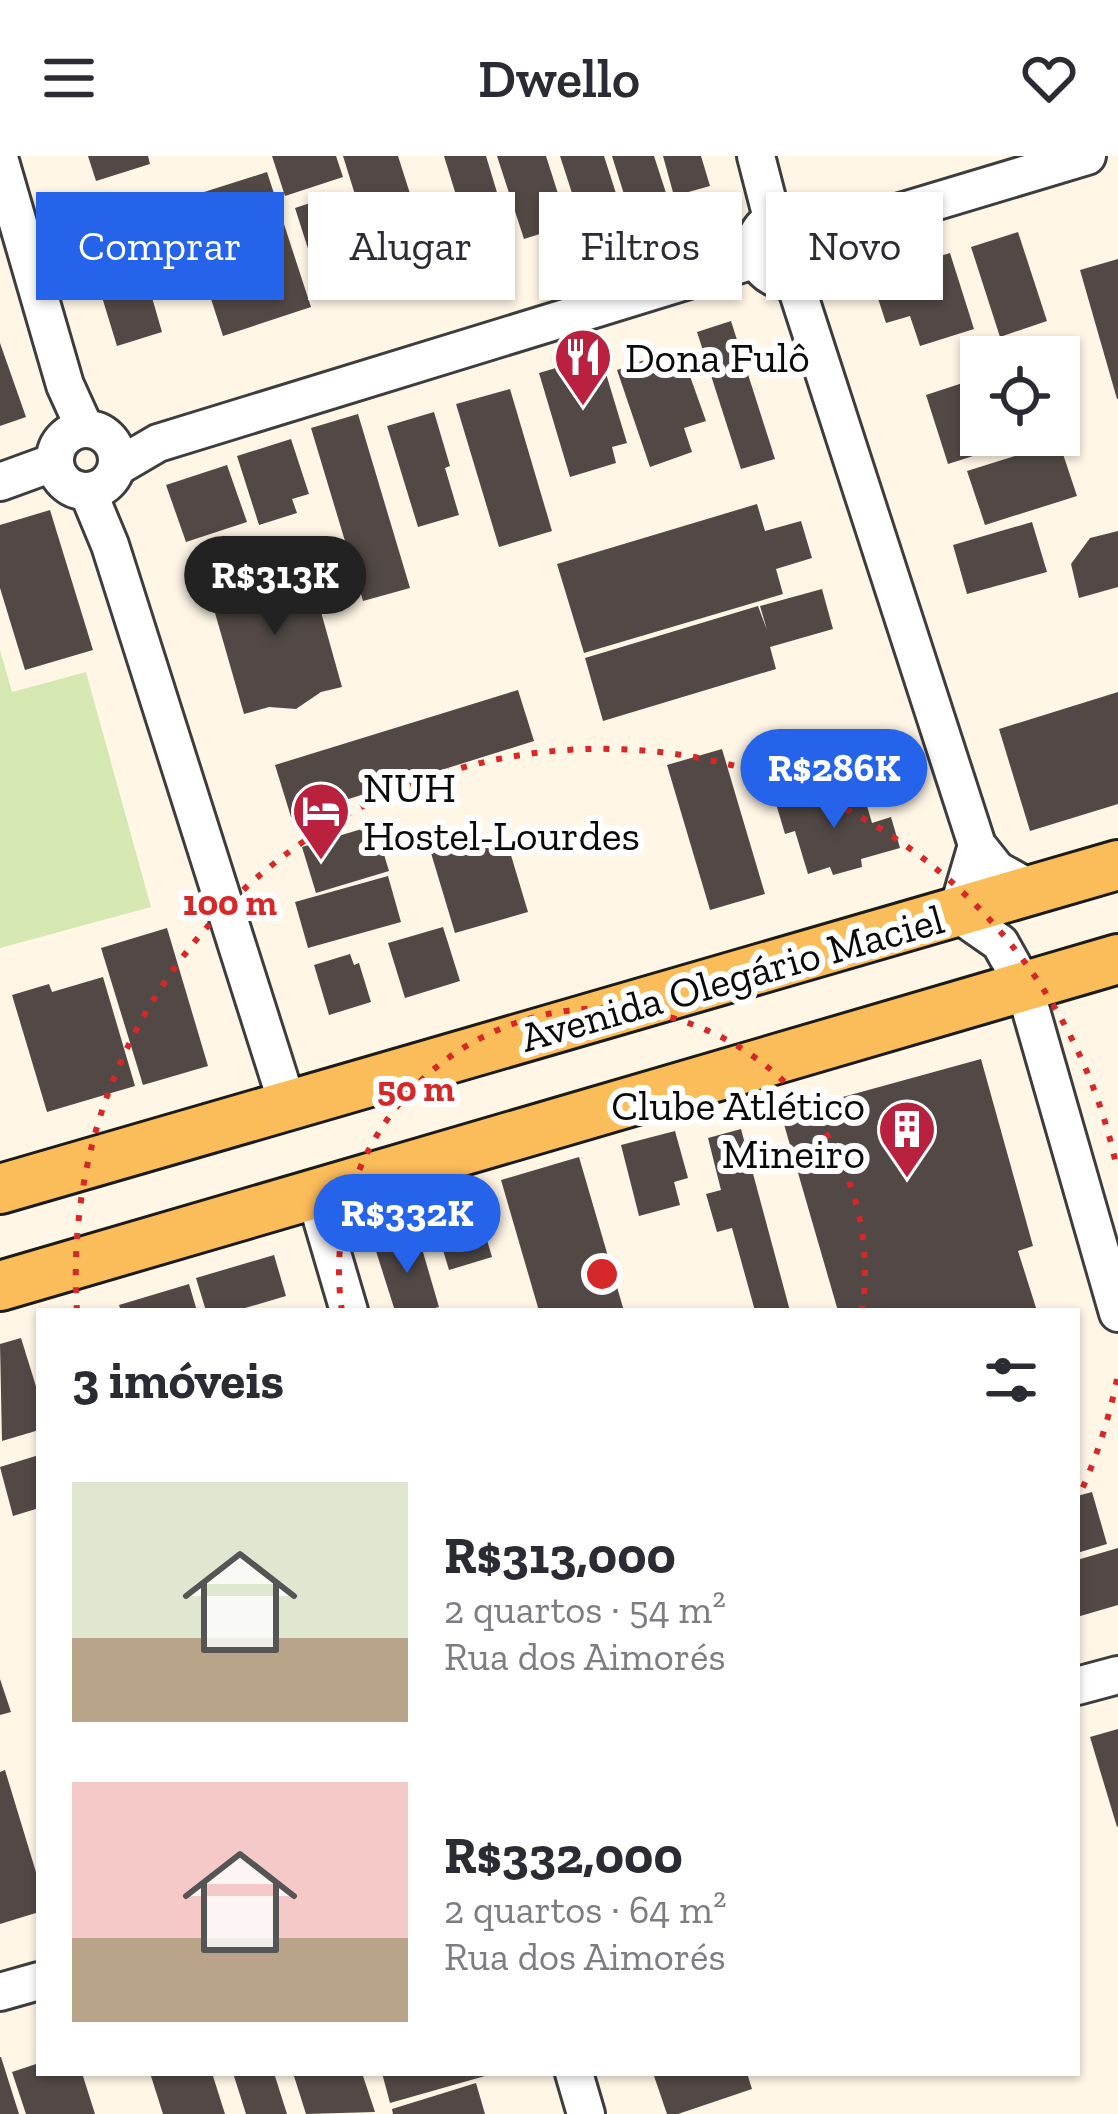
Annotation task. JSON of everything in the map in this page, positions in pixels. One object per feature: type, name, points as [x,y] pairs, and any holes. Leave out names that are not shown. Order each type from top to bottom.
[{"type":"main road","name":"Avenida Olegário Maciel","points":[[0,1189],[1118,866]]},
{"type":"main road","points":[[0,1286],[1118,959]]},
{"type":"street","points":[[756,156],[766,195]]},
{"type":"street","points":[[943,199],[1087,156]]},
{"type":"street","points":[[0,161],[110,545],[288,1106]]},
{"type":"street","points":[[766,224],[759,232],[757,259],[766,272]]},
{"type":"street","points":[[8,480],[158,443],[757,259]]},
{"type":"street","points":[[800,300],[977,845],[997,870],[1033,890]]},
{"type":"street","points":[[977,845],[956,913],[1000,943],[1024,986],[1118,1313]]},
{"type":"street","points":[[314,1192],[348,1308]]},
{"type":"street","points":[[1080,1685],[1118,1675]]},
{"type":"street","points":[[0,1993],[36,1982]]},
{"type":"street","points":[[575,2076],[586,2114]]},
{"type":"green space","points":[[0,650],[12,692],[86,672],[151,907],[0,948]]},
{"type":"building","points":[[88,156],[148,156],[150,164],[96,181]]},
{"type":"building","points":[[272,156],[336,156],[343,177],[285,196]]},
{"type":"building","points":[[343,156],[398,156],[410,192],[354,192]]},
{"type":"building","points":[[444,156],[486,156],[497,192],[455,192]]},
{"type":"building","points":[[497,156],[546,156],[557,192],[539,192],[539,234],[524,239],[515,211],[515,192],[509,192]]},
{"type":"building","points":[[560,156],[604,156],[616,192],[572,192]]},
{"type":"building","points":[[612,156],[654,156],[666,192],[623,192]]},
{"type":"building","points":[[663,156],[701,156],[710,186],[673,192]]},
{"type":"building","points":[[267,172],[274,192],[204,192]]},
{"type":"building","points":[[308,204],[308,249],[295,208]]},
{"type":"building","points":[[284,224],[311,307],[223,336],[211,300],[284,300]]},
{"type":"building","points":[[1018,232],[1047,321],[1000,336],[971,247]]},
{"type":"building","points":[[950,253],[974,329],[920,346],[910,316],[886,323],[878,300],[943,300],[943,255]]},
{"type":"building","points":[[1118,259],[1118,399],[1117,399],[1080,270]]},
{"type":"building","points":[[103,300],[153,300],[162,332],[117,346]]},
{"type":"building","points":[[731,321],[775,459],[741,469],[697,332]]},
{"type":"building","points":[[0,343],[26,417],[0,426]]},
{"type":"building","points":[[658,355],[664,373],[686,365],[706,421],[684,428],[692,452],[650,467],[617,370]]},
{"type":"building","name":"Dona Fulô","points":[[579,361],[582,374],[604,367],[627,443],[612,447],[616,463],[570,477],[539,373]]},
{"type":"building","points":[[960,384],[960,456],[973,456],[948,464],[926,395]]},
{"type":"building","points":[[510,389],[552,531],[499,547],[456,404]]},
{"type":"building","points":[[434,412],[459,515],[418,527],[387,426]]},
{"type":"building","points":[[358,414],[410,588],[363,601],[311,428]]},
{"type":"building","points":[[291,439],[309,494],[292,499],[297,513],[259,525],[237,456]]},
{"type":"building","points":[[1015,456],[1064,456],[1077,496],[985,525],[967,471]]},
{"type":"building","points":[[227,465],[247,522],[186,542],[166,485]]},
{"type":"building","points":[[757,504],[765,531],[801,521],[812,558],[776,569],[783,594],[584,653],[557,564]]},
{"type":"building","points":[[50,510],[93,650],[25,670],[0,588],[0,525]]},
{"type":"building","points":[[1032,522],[1047,572],[967,594],[953,545]]},
{"type":"building","points":[[1118,531],[1118,587],[1079,598],[1071,564],[1090,538]]},
{"type":"building","points":[[307,562],[342,687],[321,692],[296,709],[269,707],[244,714],[209,592],[254,567]]},
{"type":"building","points":[[822,589],[833,629],[770,647],[776,669],[603,721],[585,658],[758,606],[767,630],[760,606]]},
{"type":"building","points":[[518,690],[534,741],[291,817],[275,765]]},
{"type":"building","points":[[1118,692],[1118,804],[1030,831],[999,729]]},
{"type":"building","points":[[722,749],[765,894],[710,910],[667,765]]},
{"type":"building","points":[[818,784],[825,808],[864,796],[872,823],[891,817],[900,848],[861,859],[862,867],[833,875],[830,867],[808,874],[795,831],[785,834],[774,797]]},
{"type":"building","points":[[375,825],[389,871],[316,893],[302,847]]},
{"type":"building","points":[[504,832],[528,912],[455,933],[431,853]]},
{"type":"building","points":[[388,876],[401,922],[308,948],[295,902]]},
{"type":"building","points":[[443,927],[460,981],[405,998],[388,943]]},
{"type":"building","points":[[167,928],[208,1066],[143,1085],[101,948]]},
{"type":"building","points":[[350,954],[354,965],[359,963],[371,1002],[329,1015],[314,965]]},
{"type":"building","points":[[103,977],[135,1086],[47,1112],[12,995],[49,984],[52,992]]},
{"type":"building","name":"Clube Atlético Mineiro","points":[[981,1059],[1033,1246],[1018,1251],[1036,1308],[837,1308],[781,1114]]},
{"type":"building","points":[[741,1129],[789,1308],[754,1308],[732,1228],[717,1232],[706,1194],[721,1190],[708,1138]]},
{"type":"building","points":[[675,1131],[688,1178],[674,1182],[680,1205],[639,1216],[621,1145]]},
{"type":"building","points":[[579,1157],[623,1308],[538,1308],[501,1180]]},
{"type":"building","points":[[447,1201],[450,1210],[476,1203],[492,1257],[449,1270],[430,1207]]},
{"type":"building","points":[[418,1235],[439,1307],[394,1308],[375,1248]]},
{"type":"building","points":[[274,1255],[286,1296],[245,1308],[205,1308],[196,1278]]},
{"type":"building","points":[[189,1284],[196,1308],[120,1308]]},
{"type":"building","points":[[21,1338],[36,1386],[36,1431],[2,1441],[0,1344]]},
{"type":"building","points":[[36,1456],[36,1509],[13,1516],[0,1467]]},
{"type":"building","points":[[1092,1492],[1107,1544],[1080,1552],[1080,1495]]},
{"type":"building","points":[[1118,1548],[1118,1605],[1080,1616],[1080,1559]]},
{"type":"building","points":[[0,1679],[11,1712],[0,1715]]},
{"type":"building","points":[[1118,1729],[1118,1826],[1117,1827],[1090,1737]]},
{"type":"building","points":[[5,1770],[36,1872],[36,1913],[0,1924],[0,1772]]},
{"type":"building","points":[[1,2057],[19,2114],[0,2114]]},
{"type":"building","points":[[36,2064],[36,2076],[83,2076],[95,2114],[26,2114],[12,2072]]},
{"type":"building","points":[[151,2076],[213,2076],[225,2114],[163,2114]]},
{"type":"building","points":[[234,2076],[275,2076],[287,2114],[246,2114]]},
{"type":"building","points":[[294,2076],[363,2076],[375,2112],[306,2114]]},
{"type":"building","points":[[383,2076],[485,2076],[390,2103]]},
{"type":"building","points":[[654,2076],[748,2076],[752,2089],[667,2114]]},
{"type":"building","points":[[476,2083],[485,2114],[393,2114],[392,2109]]},
{"type":"place","name":"Dona Fulô","points":[[583,408]]},
{"type":"place","name":"NUH Hostel-Lourdes","points":[[321,862]]},
{"type":"place","name":"Clube Atlético Mineiro","points":[[907,1180]]}]
